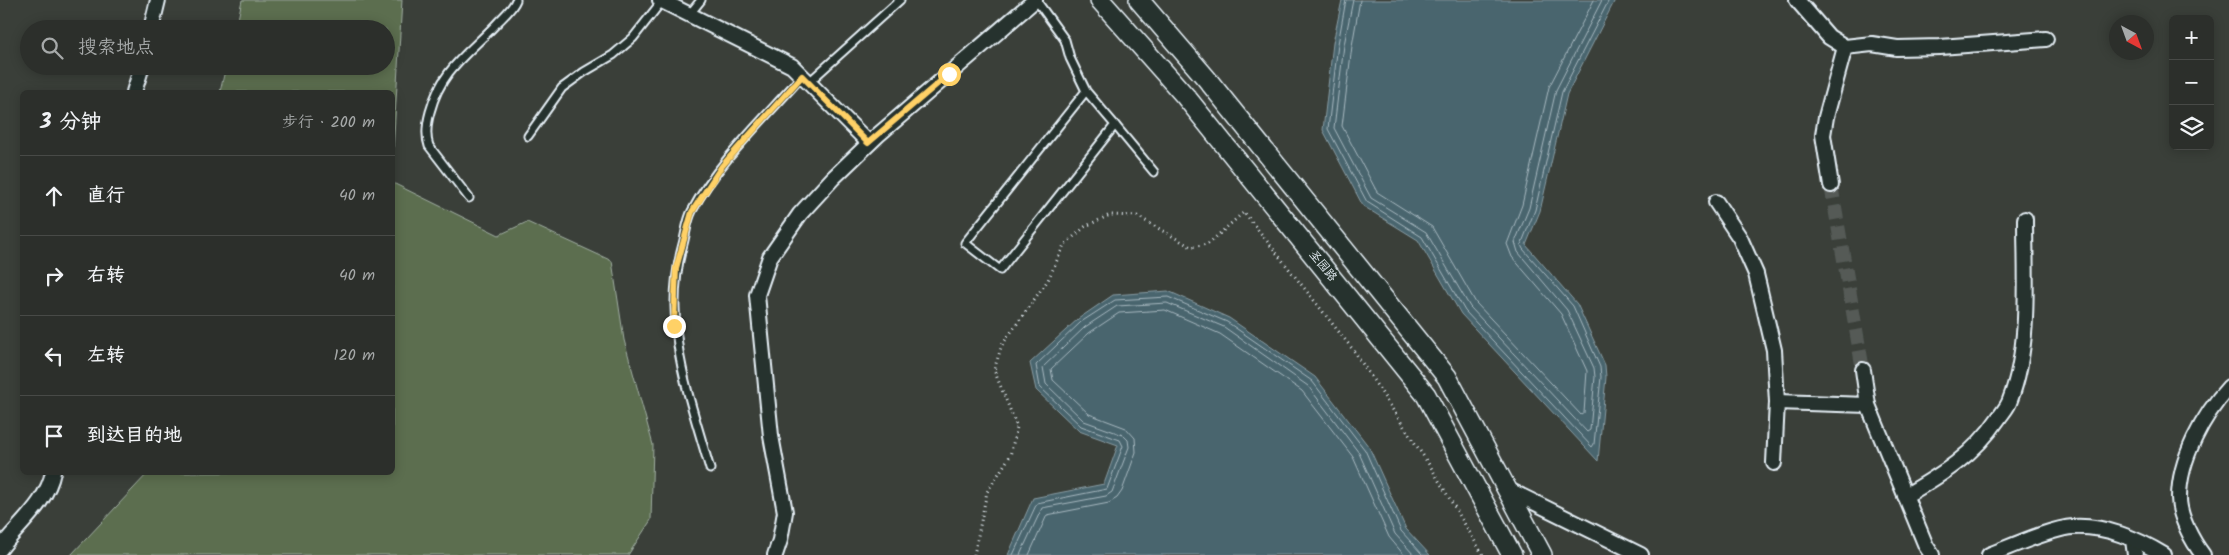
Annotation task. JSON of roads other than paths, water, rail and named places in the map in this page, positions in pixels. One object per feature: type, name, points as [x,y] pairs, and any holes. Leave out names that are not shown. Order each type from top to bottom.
[{"type":"street","points":[[153,20],[158,0]]},
{"type":"street","points":[[775,555],[785,512],[771,436],[757,294],[770,257],[800,214],[868,143],[1036,0]]},
{"type":"street","name":"圣园路","points":[[1100,0],[1186,97],[1426,395],[1512,555]]},
{"type":"street","points":[[1139,0],[1206,78],[1447,377],[1542,555]]},
{"type":"street","points":[[1797,0],[1829,37],[1845,47],[1872,44],[1897,48],[1940,47],[2046,39]]},
{"type":"street","points":[[661,1],[792,66],[868,143]]},
{"type":"street","points":[[1831,186],[1823,135],[1845,47]]},
{"type":"street","points":[[135,90],[139,75]]},
{"type":"street","points":[[1716,202],[1740,238],[1756,274],[1774,350],[1778,402],[1774,463]]},
{"type":"street","points":[[1905,496],[1940,476],[1977,447],[2010,401],[2021,355],[2026,308],[2025,219]]},
{"type":"street","points":[[1863,370],[1868,405],[1926,546],[1932,555]]},
{"type":"street","points":[[2203,555],[2194,544],[2186,527],[2179,499],[2186,459],[2203,422],[2229,387]]},
{"type":"street","points":[[1778,402],[1868,405]]},
{"type":"street","points":[[0,549],[34,509],[53,475]]},
{"type":"street","points":[[1507,490],[1630,553]]},
{"type":"street","points":[[1989,555],[2072,527],[2107,531],[2145,543],[2164,555]]},
{"type":"street","points":[[2133,540],[2134,555]]},
{"type":"lane","points":[[469,198],[428,146],[426,138],[429,117],[436,92],[450,71],[465,53],[487,34],[516,0]]},
{"type":"lane","points":[[689,15],[701,0]]},
{"type":"lane","points":[[710,469],[682,376],[674,326],[676,268],[692,212],[722,166],[805,79],[900,0]]},
{"type":"lane","points":[[1036,0],[1065,40],[1070,58],[1086,91],[1154,172]]},
{"type":"lane","points":[[528,136],[562,88],[613,55],[633,38],[661,1]]},
{"type":"lane","points":[[1086,91],[965,243],[1000,270],[1115,125]]},
{"type":"water","points":[[1342,0],[1615,0],[1567,94],[1540,211],[1526,245],[1577,304],[1605,365],[1606,377],[1598,461],[1461,314],[1418,240],[1363,206],[1323,130],[1333,43]]},
{"type":"water","points":[[1168,291],[1229,318],[1315,377],[1369,447],[1406,529],[1430,555],[1008,555],[1033,498],[1104,484],[1118,445],[1079,431],[1036,390],[1030,363],[1078,319],[1113,295]]},
{"type":"tunnel","points":[[1831,185],[1863,370]]}]
